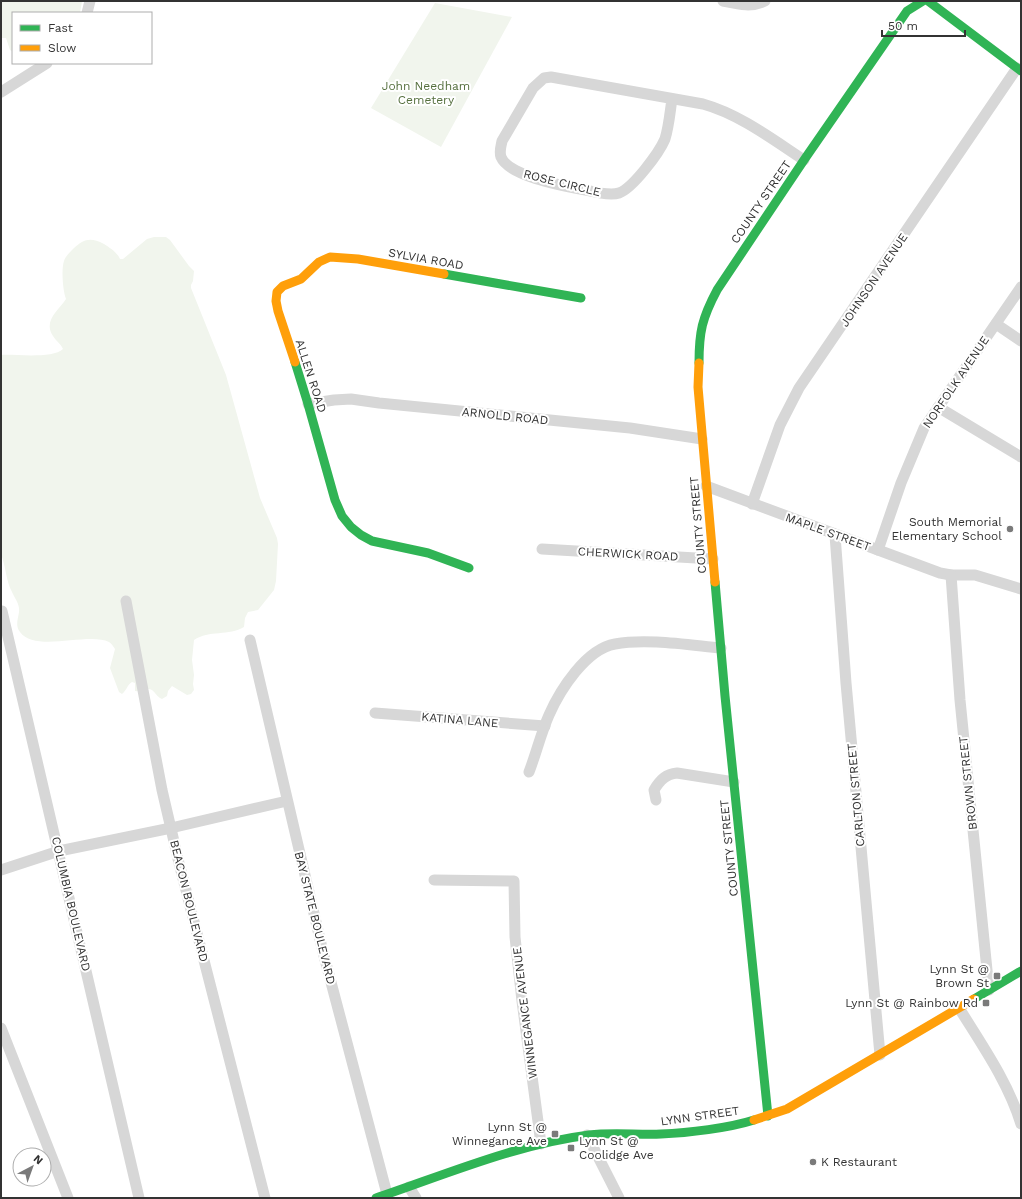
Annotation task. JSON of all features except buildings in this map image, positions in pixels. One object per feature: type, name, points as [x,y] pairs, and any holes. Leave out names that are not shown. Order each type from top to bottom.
[{"type":"main road","name":"COUNTY STREET","points":[[768,1116],[734,782],[702,439],[698,368],[701,328],[707,309],[717,290],[804,160],[906,11],[923,1]]},
{"type":"main road","points":[[928,1],[1019,70]]},
{"type":"main road","name":"SYLVIA ROAD","points":[[277,293],[283,286],[301,279],[320,262],[330,257],[358,259],[581,298]]},
{"type":"main road","name":"ALLEN ROAD","points":[[277,293],[276,301],[278,311],[308,404],[339,512],[345,522],[352,530],[360,535],[380,543],[428,553],[469,568]]},
{"type":"main road","name":"LYNN STREET","points":[[376,1198],[505,1154],[541,1144],[587,1135],[689,1132],[744,1123],[768,1116],[787,1109],[1021,971]]},
{"type":"street","points":[[87,12],[90,1]]},
{"type":"street","points":[[723,1],[750,5],[759,4],[765,1]]},
{"type":"street","points":[[1,92],[44,64]]},
{"type":"street","name":"JOHNSON AVENUE","points":[[752,504],[780,425],[799,388],[1019,70]]},
{"type":"street","name":"ROSE CIRCLE","points":[[672,99],[665,139],[651,163],[624,191],[611,194],[600,193],[531,177],[513,169],[506,164],[501,157],[500,151],[502,142],[533,88],[544,78],[551,77],[703,104],[713,107],[732,115],[804,160]]},
{"type":"street","name":"NORFOLK AVENUE","points":[[878,550],[907,466],[924,428],[1021,287]]},
{"type":"street","points":[[996,324],[1021,341]]},
{"type":"street","name":"ARNOLD ROAD","points":[[308,404],[350,399],[379,404],[630,428],[702,439]]},
{"type":"street","points":[[938,407],[1021,457]]},
{"type":"street","name":"MAPLE STREET","points":[[706,486],[940,573],[975,576],[1021,589]]},
{"type":"street","name":"CARLTON STREET","points":[[835,535],[846,683],[880,1055]]},
{"type":"street","name":"CHERWICK ROAD","points":[[542,549],[713,560]]},
{"type":"street","name":"BROWN STREET","points":[[951,575],[960,700],[989,990]]},
{"type":"street","name":"BEACON BOULEVARD","points":[[126,601],[171,828],[265,1198]]},
{"type":"street","name":"COLUMBIA BOULEVARD","points":[[2,610],[139,1198]]},
{"type":"street","name":"BAY STATE BOULEVARD","points":[[250,640],[323,952],[387,1194]]},
{"type":"street","points":[[529,772],[545,726],[557,699],[574,674],[592,656],[613,644],[643,642],[721,648]]},
{"type":"street","name":"KATINA LANE","points":[[376,713],[545,726]]},
{"type":"street","points":[[656,800],[654,790],[661,780],[669,774],[678,773],[734,782]]},
{"type":"street","points":[[1,870],[59,851],[171,828],[287,801]]},
{"type":"street","name":"WINNEGANCE AVENUE","points":[[434,880],[514,881],[515,937],[541,1144]]},
{"type":"street","points":[[959,1008],[1000,1076],[1013,1102],[1021,1124]]},
{"type":"street","points":[[1,1028],[68,1198]]},
{"type":"street","points":[[587,1135],[619,1198]]},
{"type":"street","points":[[408,1187],[416,1198]]},
{"type":"green space","points":[[1,1],[82,1],[80,12],[12,12],[12,51],[10,50],[6,38],[1,38]]},
{"type":"green space","name":"John Needham Cemetery","points":[[435,3],[512,17],[441,147],[371,108]]},
{"type":"green space","points":[[154,237],[166,237],[170,240],[194,271],[191,288],[226,375],[260,498],[277,538],[278,544],[276,581],[274,590],[258,610],[248,612],[245,618],[244,627],[238,630],[206,635],[194,640],[192,660],[194,690],[191,694],[187,695],[172,686],[168,691],[167,696],[162,699],[150,689],[135,691],[135,683],[132,682],[122,694],[119,692],[110,668],[115,649],[109,642],[88,639],[49,642],[37,641],[27,638],[20,632],[17,625],[19,606],[8,583],[1,554],[1,355],[43,355],[58,352],[63,349],[50,331],[50,326],[53,316],[66,299],[63,280],[64,261],[73,249],[84,241],[95,240],[115,252],[120,259],[123,259],[147,239]]},
{"type":"traffic: fast","points":[[699,363],[702,325],[717,290],[804,160],[907,11],[923,1]]},
{"type":"traffic: fast","points":[[928,1],[1021,71]]},
{"type":"traffic: fast","points":[[444,274],[581,298]]},
{"type":"traffic: fast","points":[[295,362],[335,500],[342,516],[351,527],[372,541],[428,553],[469,568]]},
{"type":"traffic: fast","points":[[715,582],[725,696],[768,1116]]},
{"type":"traffic: fast","points":[[974,999],[1021,971]]},
{"type":"traffic: fast","points":[[376,1198],[481,1161],[535,1145],[562,1139],[598,1134],[683,1133],[721,1128],[754,1120]]},
{"type":"traffic: slow","points":[[295,362],[278,311],[276,301],[277,292],[283,286],[301,279],[319,262],[330,257],[358,259],[444,274]]},
{"type":"traffic: slow","points":[[699,363],[698,387],[715,582]]},
{"type":"traffic: slow","points":[[754,1120],[787,1109],[974,999]]},
{"type":"place","name":"South Memorial Elementary School","points":[[1010,529]]},
{"type":"place","name":"Lynn St @ Brown St","points":[[997,976]]},
{"type":"place","name":"Lynn St @ Rainbow Rd","points":[[986,1003]]},
{"type":"place","name":"Lynn St @ Winnegance Ave","points":[[555,1134]]},
{"type":"place","name":"Lynn St @ Coolidge Ave","points":[[571,1148]]},
{"type":"place","name":"K Restaurant","points":[[813,1162]]}]
